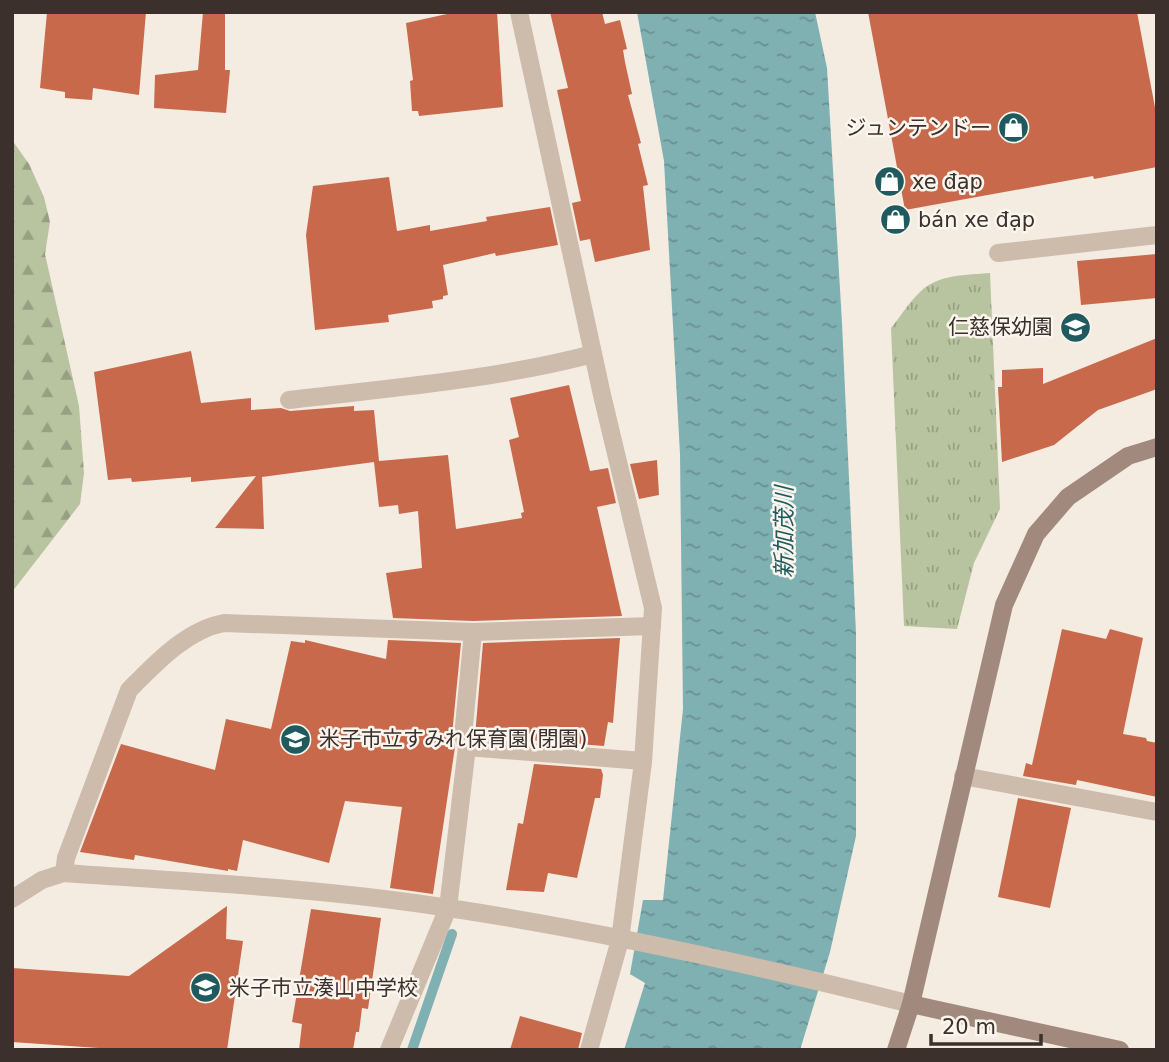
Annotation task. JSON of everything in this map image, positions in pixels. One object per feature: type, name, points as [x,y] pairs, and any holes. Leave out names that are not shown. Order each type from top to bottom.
[{"type":"street","points":[[519,12],[593,354],[653,608],[643,761],[620,940],[589,1050]]},
{"type":"street","points":[[998,253],[1157,235]]},
{"type":"street","points":[[289,400],[550,365],[593,354]]},
{"type":"street","points":[[896,1050],[911,1004],[1004,606],[1036,534],[1068,496],[1128,456],[1157,447]]},
{"type":"street","points":[[64,873],[66,858],[129,690],[192,634],[209,626],[224,624],[473,632],[652,626]]},
{"type":"street","points":[[389,1050],[448,908],[467,747],[463,736],[473,632]]},
{"type":"street","points":[[467,747],[643,761]]},
{"type":"street","points":[[963,776],[1157,811]]},
{"type":"street","points":[[12,899],[42,880],[64,873],[290,889],[448,908],[654,945],[1120,1050]]},
{"type":"green space","points":[[12,140],[29,164],[44,197],[50,222],[45,254],[79,406],[84,473],[80,504],[12,592]]},
{"type":"green space","points":[[990,273],[1000,509],[974,563],[957,629],[904,626],[891,328],[912,300],[927,286],[953,276]]},
{"type":"water","name":"新加茂川","points":[[637,12],[815,12],[827,68],[856,634],[856,836],[830,952],[800,1050],[624,1050],[645,983],[630,974],[643,900],[663,900],[683,709],[680,454],[664,161]]},
{"type":"building","points":[[47,12],[146,12],[139,95],[93,88],[92,100],[65,98],[65,92],[40,88]]},
{"type":"building","points":[[203,12],[225,12],[225,70],[230,70],[226,113],[154,108],[155,75],[198,70]]},
{"type":"building","points":[[456,12],[497,12],[503,107],[419,116],[418,111],[412,111],[410,81],[413,80],[406,23]]},
{"type":"building","points":[[550,12],[602,12],[605,24],[620,20],[627,49],[623,50],[632,94],[628,95],[641,143],[638,144],[648,185],[643,186],[650,250],[595,262],[590,239],[580,241],[572,203],[581,201],[557,90],[568,88]]},
{"type":"building","name":"ジュンテンドー","points":[[868,12],[1137,12],[1157,118],[1157,167],[905,210]]},
{"type":"building","points":[[389,177],[397,231],[430,225],[430,231],[487,221],[486,217],[550,207],[558,245],[496,256],[495,253],[443,265],[448,295],[432,301],[433,308],[388,315],[389,322],[315,330],[306,235],[313,186]]},
{"type":"building","points":[[1157,254],[1157,298],[1081,305],[1077,261]]},
{"type":"building","points":[[1157,338],[1157,389],[1098,410],[1054,445],[1002,462],[998,387],[1002,387],[1002,370],[1043,368],[1043,384]]},
{"type":"building","points":[[191,351],[201,403],[251,398],[251,410],[281,408],[290,411],[354,406],[354,411],[374,410],[379,461],[448,455],[456,529],[522,518],[521,513],[524,512],[509,440],[519,437],[510,398],[569,385],[590,471],[608,468],[616,503],[597,507],[622,616],[473,621],[393,618],[386,573],[422,568],[418,511],[399,514],[398,505],[379,507],[374,462],[262,477],[264,529],[215,528],[256,476],[191,482],[191,477],[132,482],[131,478],[108,480],[94,372]]},
{"type":"building","points":[[657,460],[659,495],[639,499],[630,464]]},
{"type":"building","points":[[1062,629],[1106,639],[1110,629],[1143,638],[1123,734],[1157,743],[1157,797],[1077,780],[1076,785],[1023,776],[1026,763],[1032,765]]},
{"type":"building","points":[[620,638],[613,723],[608,722],[604,746],[475,736],[483,643]]},
{"type":"building","points":[[305,640],[386,659],[388,640],[461,643],[452,735],[455,747],[433,894],[390,888],[402,807],[345,801],[329,863],[243,840],[237,871],[135,855],[134,860],[80,852],[121,744],[215,770],[226,719],[271,729],[291,641],[305,643]]},
{"type":"building","points":[[534,764],[601,769],[603,775],[600,798],[595,798],[577,878],[548,873],[544,892],[506,890],[518,823],[523,824]]},
{"type":"building","points":[[1018,798],[1071,808],[1050,908],[998,897]]},
{"type":"building","points":[[227,906],[226,939],[243,941],[227,1050],[127,1050],[12,1042],[12,968],[129,976]]},
{"type":"building","points":[[311,909],[381,918],[368,1009],[362,1008],[353,1050],[299,1050],[302,1024],[292,1022]]},
{"type":"building","points":[[520,1016],[582,1033],[578,1050],[510,1050]]},
{"type":"waterway","points":[[412,1050],[452,934]]},
{"type":"place","name":"ジュンテンドー","points":[[1014,128]]},
{"type":"place","name":"xe đạp","points":[[889,182]]},
{"type":"place","name":"bán xe đạp","points":[[895,220]]},
{"type":"place","name":"仁慈保幼園","points":[[1076,327]]},
{"type":"place","name":"米子市立すみれ保育園(閉園)","points":[[296,739]]},
{"type":"place","name":"米子市立湊山中学校","points":[[206,988]]}]
